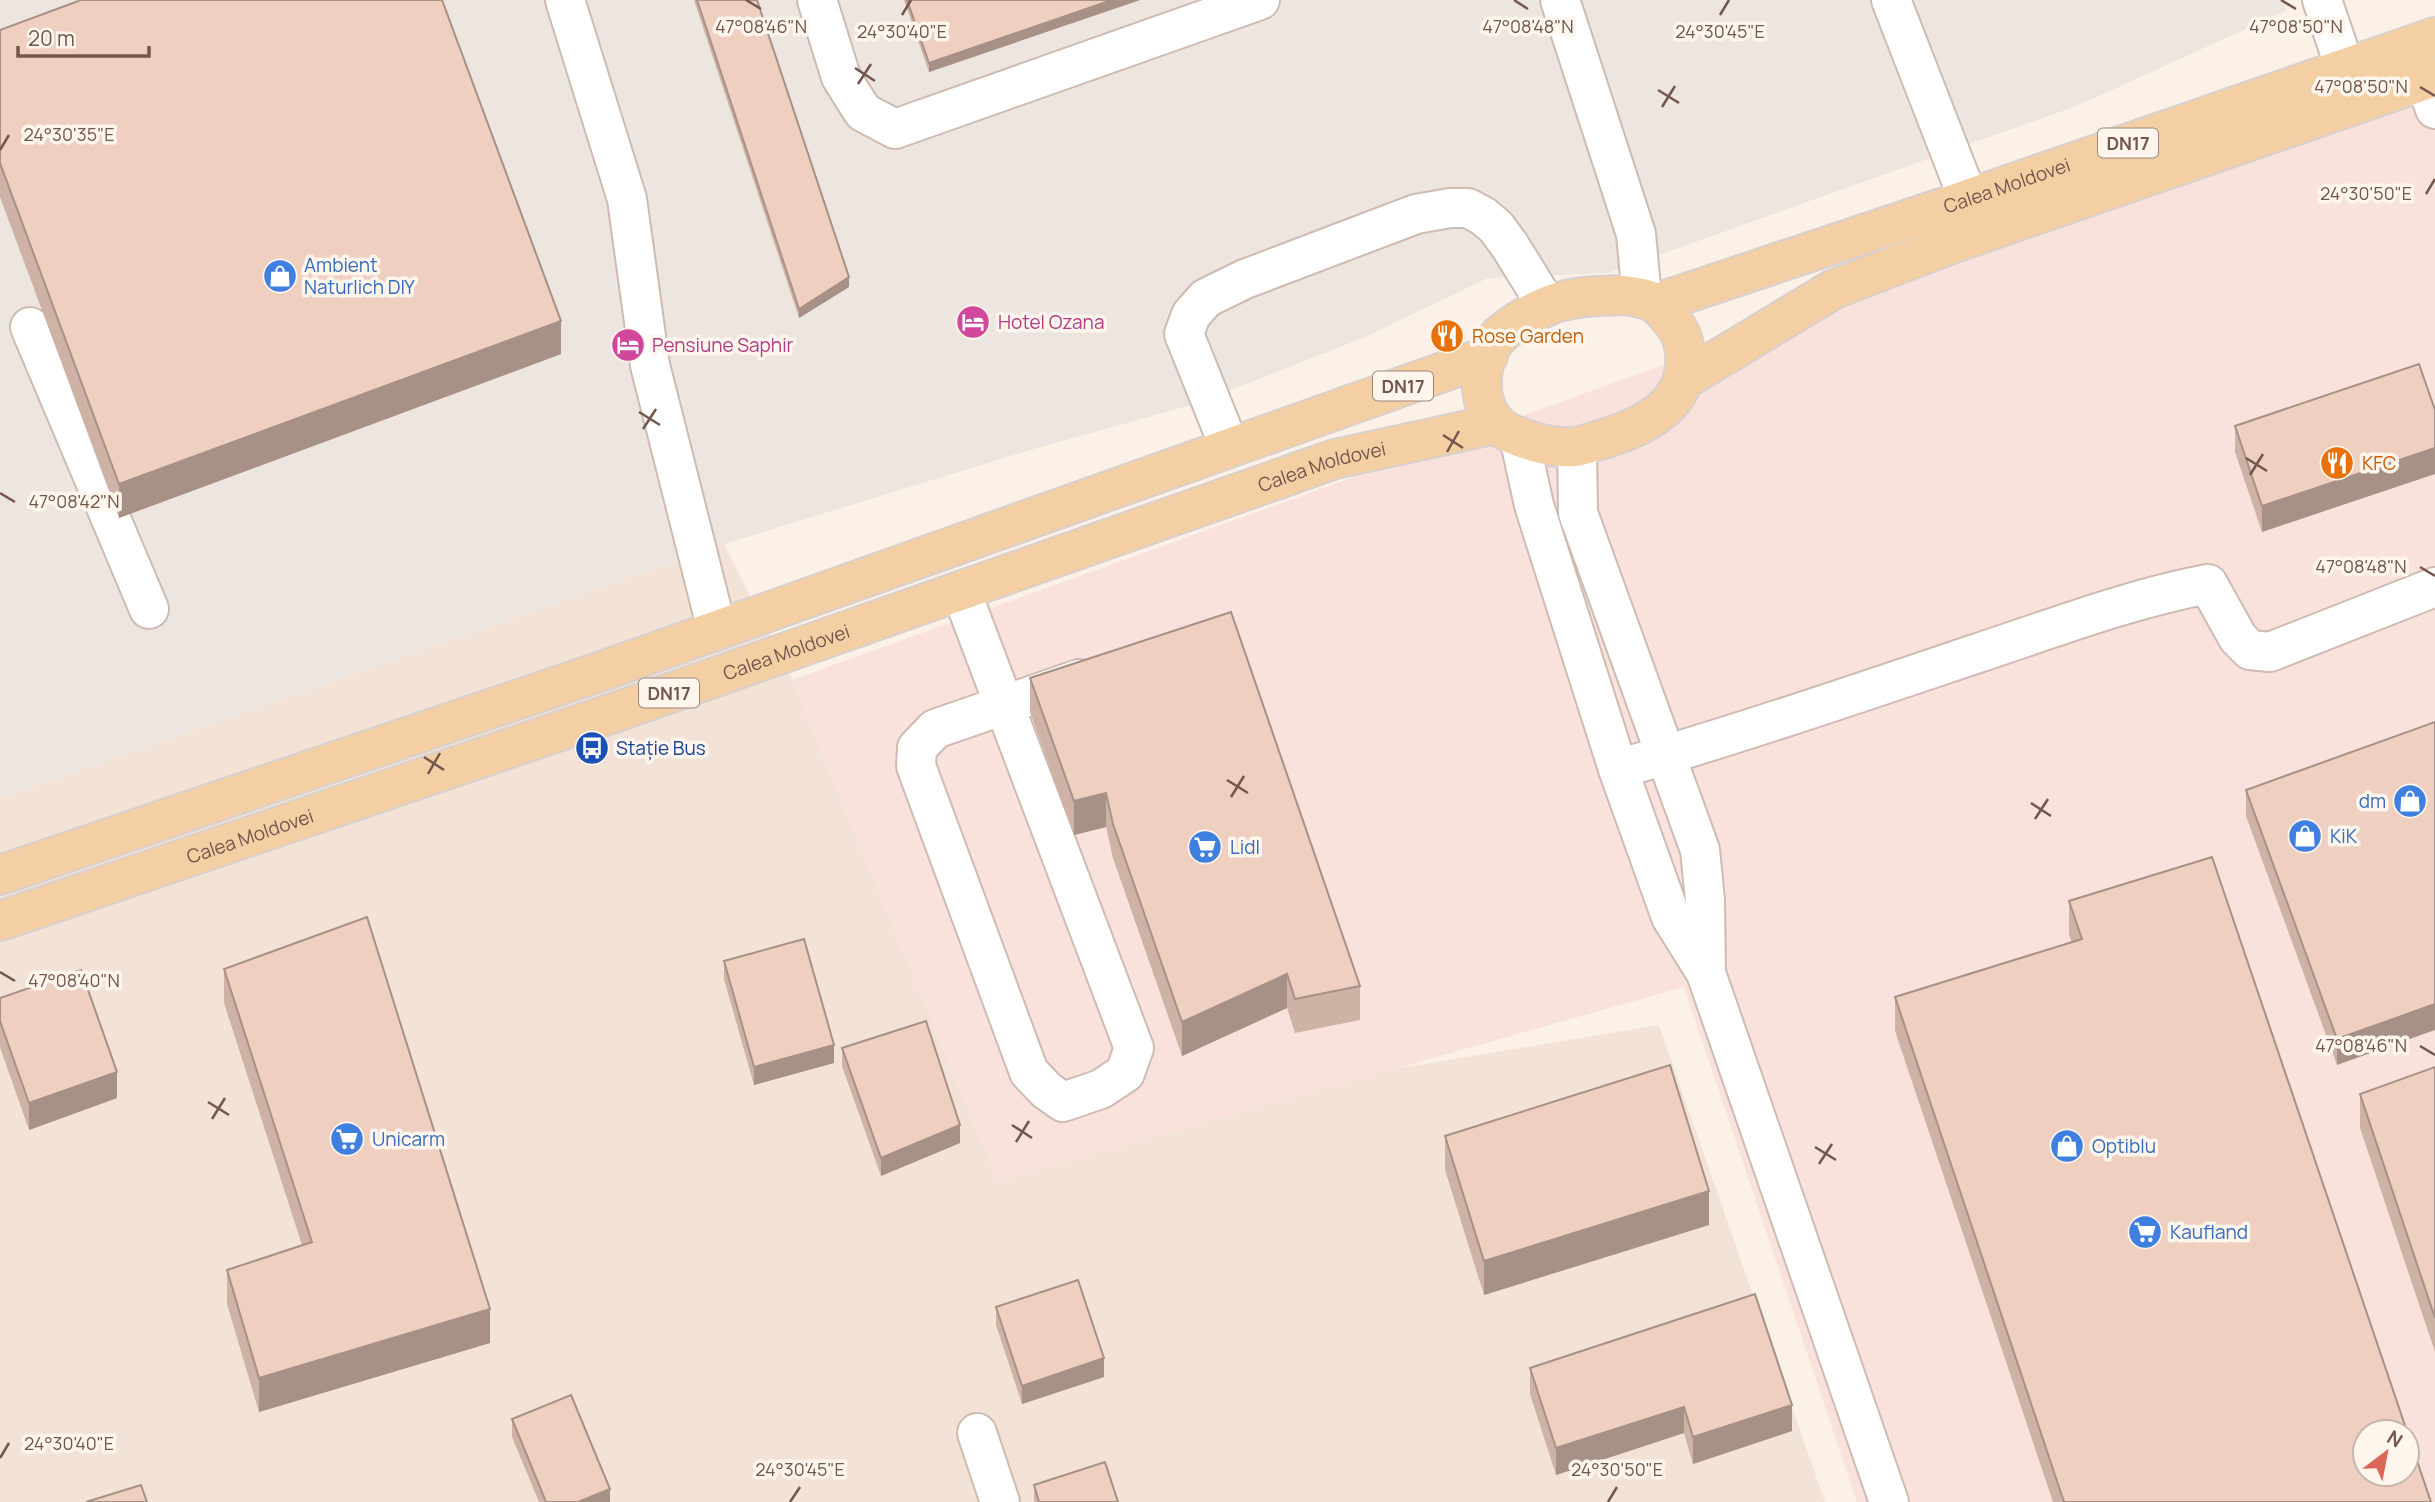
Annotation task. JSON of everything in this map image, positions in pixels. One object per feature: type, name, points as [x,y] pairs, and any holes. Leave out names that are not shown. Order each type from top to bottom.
[{"type":"main road","name":"Calea Moldovei","points":[[1650,300],[1968,198],[2435,37]]},
{"type":"main road","name":"Calea Moldovei","points":[[1685,379],[1834,289],[1954,243],[2432,89]]},
{"type":"main road","points":[[1623,295],[1650,300],[1681,333],[1686,352],[1685,379],[1669,405],[1634,429],[1577,447],[1545,446],[1507,430],[1484,402],[1481,379],[1488,356],[1498,337],[1522,319],[1547,306],[1585,296],[1623,295]]},
{"type":"main road","name":"DN17","points":[[0,875],[717,630],[1488,356]]},
{"type":"main road","name":"Calea Moldovei","points":[[0,921],[606,715],[1335,459],[1507,430]]},
{"type":"street","points":[[565,0],[627,199],[650,365],[717,630]]},
{"type":"street","points":[[817,0],[841,77],[863,112],[895,129],[1260,0]]},
{"type":"street","points":[[1560,0],[1636,234],[1650,300]]},
{"type":"street","points":[[1892,0],[1968,198]]},
{"type":"street","points":[[2322,0],[2345,68]]},
{"type":"street","points":[[1229,446],[1184,334],[1191,315],[1206,298],[1245,279],[1416,214],[1468,208],[1483,216],[1496,228],[1547,306]]},
{"type":"street","points":[[30,327],[149,609]]},
{"type":"street","points":[[1507,430],[1534,505],[1618,769],[1671,917],[1706,972],[1889,1502]]},
{"type":"street","points":[[1577,447],[1578,513],[1700,850],[1705,900],[1706,972]]},
{"type":"street","points":[[1618,769],[1665,756],[2092,615],[2184,589],[2207,584],[2238,638],[2250,650],[2270,652],[2435,587]]},
{"type":"street","points":[[961,591],[1003,704],[1133,1048],[1125,1073],[1101,1089],[1063,1102],[1046,1090],[1029,1072],[916,766],[917,748],[935,729],[1003,704],[1116,667]]},
{"type":"street","points":[[977,1433],[1000,1502]]},
{"type":"shaded area","points":[[0,0],[2282,0],[2287,10],[2079,105],[1608,273],[1488,278],[1365,337],[1195,404],[1037,448],[724,544],[0,798]]},
{"type":"shaded area","points":[[2435,86],[2435,1502],[1857,1502],[1684,987],[998,1181],[792,680]]},
{"type":"shaded area","points":[[724,544],[792,680],[998,1181],[1376,1072],[1659,1025],[1825,1502],[0,1502],[0,798]]},
{"type":"building","name":"Ambient Naturlich DIY","points":[[81,0],[442,0],[561,321],[119,484],[0,163],[0,30]]},
{"type":"building","points":[[697,0],[757,0],[849,277],[799,309]]},
{"type":"building","points":[[907,0],[1112,0],[929,63]]},
{"type":"building","name":"KFC","points":[[2419,364],[2435,410],[2435,448],[2262,506],[2235,426]]},
{"type":"building","name":"Lidl","points":[[1231,612],[1360,986],[1295,999],[1287,974],[1182,1022],[1113,824],[1106,793],[1074,801],[1030,678]]},
{"type":"building","points":[[2435,722],[2435,1004],[2337,1039],[2246,790]]},
{"type":"building","name":"Kaufland","points":[[2212,857],[2402,1418],[2351,1418],[2351,1488],[2421,1488],[2421,1473],[2431,1502],[2064,1502],[1895,997],[2082,939],[2069,901]]},
{"type":"building","name":"Unicarm","points":[[367,917],[490,1309],[259,1378],[227,1270],[312,1242],[224,969]]},
{"type":"building","points":[[804,939],[834,1045],[754,1067],[724,961]]},
{"type":"building","points":[[81,970],[117,1072],[29,1103],[0,1021],[0,998]]},
{"type":"building","points":[[926,1021],[960,1125],[881,1158],[842,1048]]},
{"type":"building","points":[[1670,1065],[1709,1191],[1484,1261],[1445,1136]]},
{"type":"building","points":[[2435,1067],[2435,1318],[2360,1094]]},
{"type":"building","points":[[1078,1280],[1104,1358],[1022,1386],[996,1307]]},
{"type":"building","points":[[1755,1294],[1792,1405],[1693,1437],[1684,1407],[1556,1448],[1530,1368]]},
{"type":"building","points":[[571,1395],[610,1489],[578,1502],[546,1502],[512,1419]]},
{"type":"building","points":[[1105,1462],[1118,1502],[1039,1502],[1034,1485]]},
{"type":"building","points":[[141,1485],[147,1502],[86,1502]]},
{"type":"place","name":"Ambient Naturlich DIY","points":[[280,276]]},
{"type":"place","name":"Hotel Ozana","points":[[973,322]]},
{"type":"place","name":"Rose Garden","points":[[1447,336]]},
{"type":"place","name":"Pensiune Saphir","points":[[628,345]]},
{"type":"place","name":"KFC","points":[[2337,463]]},
{"type":"place","name":"Stație Bus","points":[[592,748]]},
{"type":"place","name":"dm","points":[[2410,801]]},
{"type":"place","name":"KiK","points":[[2305,836]]},
{"type":"place","name":"Lidl","points":[[1205,847]]},
{"type":"place","name":"Unicarm","points":[[347,1139]]},
{"type":"place","name":"Optiblu","points":[[2067,1146]]},
{"type":"place","name":"Kaufland","points":[[2145,1232]]}]
